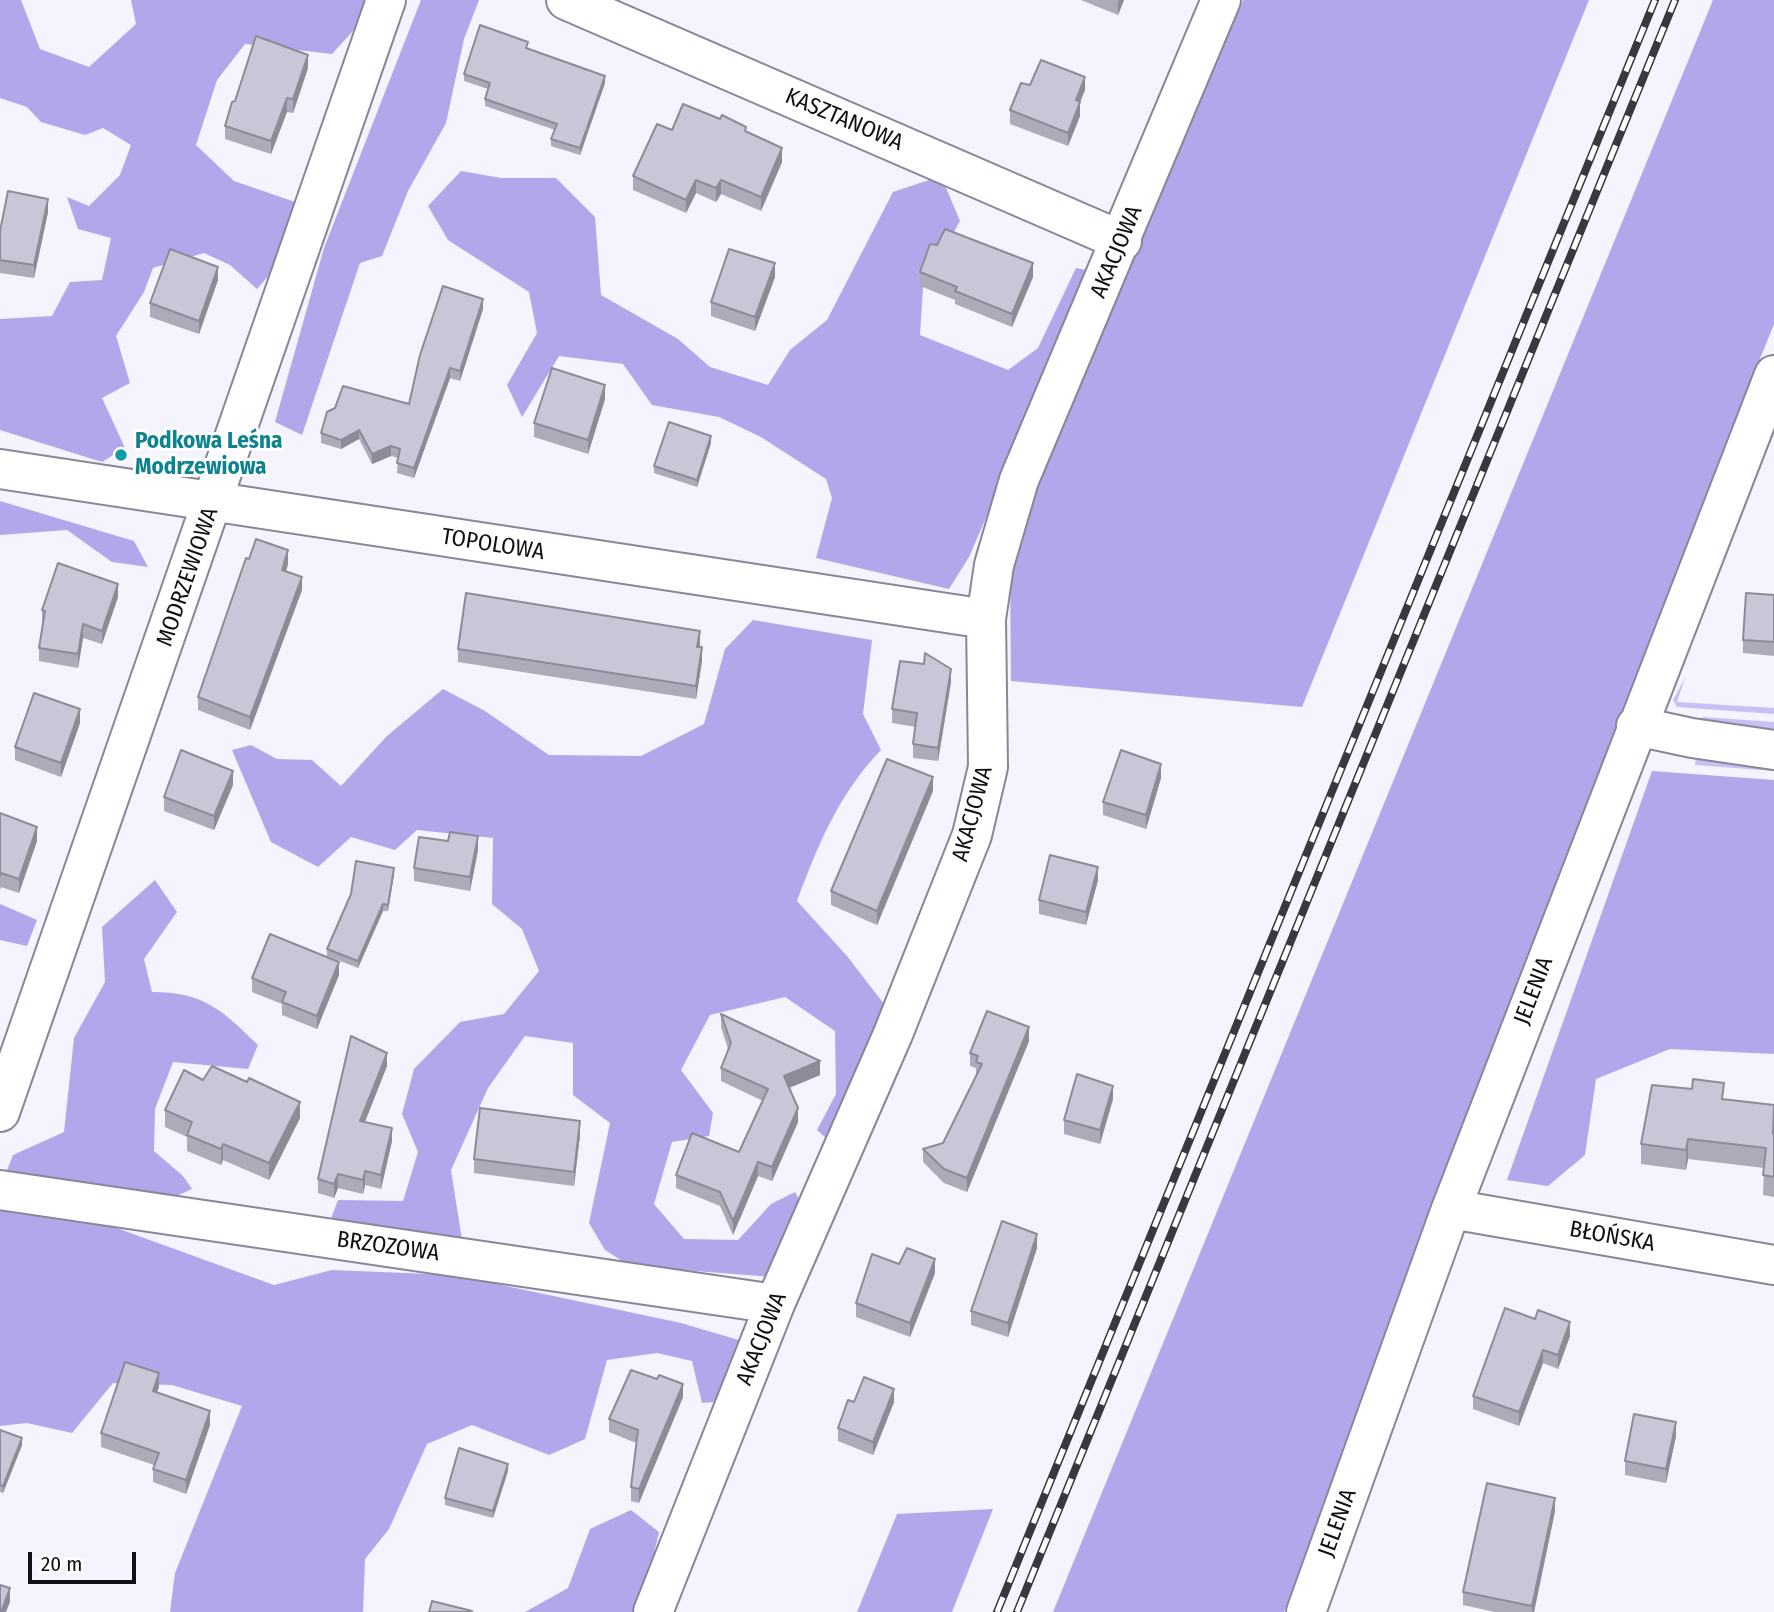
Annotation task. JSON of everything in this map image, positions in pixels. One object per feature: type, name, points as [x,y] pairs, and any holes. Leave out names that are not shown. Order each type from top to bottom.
[{"type":"street","name":"MODRZEWIOWA","points":[[0,1112],[214,503],[386,0]]},
{"type":"street","name":"KASZTANOWA","points":[[566,0],[1122,241]]},
{"type":"street","name":"AKACJOWA","points":[[653,1612],[775,1304],[893,1034],[972,835],[988,767],[986,619],[994,565],[1019,480],[1222,0]]},
{"type":"street","name":"JELENIA","points":[[1306,1612],[1451,1209],[1774,375]]},
{"type":"street","name":"TOPOLOWA","points":[[0,469],[986,619]]},
{"type":"street","points":[[1636,726],[1692,738],[1774,750]]},
{"type":"street","name":"BRZOZOWA","points":[[0,1189],[775,1304]]},
{"type":"street","name":"BŁOŃSKA","points":[[1451,1209],[1774,1265]]},
{"type":"shaded area","points":[[0,0],[21,0],[40,49],[89,67],[136,24],[131,0],[370,0],[364,19],[332,54],[245,44],[217,80],[196,145],[234,181],[298,203],[270,274],[257,289],[230,265],[204,253],[153,268],[144,292],[116,336],[130,383],[102,398],[125,448],[102,462],[0,430],[0,319],[52,316],[70,282],[102,280],[111,238],[78,229],[67,197],[89,206],[120,175],[131,145],[103,128],[85,135],[41,122],[27,107],[0,98]]},
{"type":"shaded area","points":[[421,0],[479,0],[464,39],[446,123],[408,191],[382,256],[360,263],[302,435],[275,422],[324,248]]},
{"type":"shaded area","points":[[1243,0],[1589,0],[1302,707],[1011,681],[1010,570],[1034,483]]},
{"type":"shaded area","points":[[1713,0],[1774,0],[1774,324],[1707,491],[1284,1612],[1053,1612]]},
{"type":"shaded area","points":[[461,171],[501,178],[556,178],[595,217],[601,295],[678,339],[710,367],[768,385],[790,350],[827,320],[893,192],[941,176],[960,221],[923,287],[920,335],[1008,370],[1038,348],[1076,268],[1096,272],[1065,336],[969,557],[949,589],[816,558],[832,498],[826,479],[761,437],[719,417],[652,405],[623,364],[559,356],[522,417],[507,385],[537,333],[529,292],[448,240],[428,206]]},
{"type":"shaded area","points":[[0,501],[134,541],[148,567],[112,562],[67,530],[0,535]]},
{"type":"shaded area","points":[[753,620],[872,640],[863,714],[881,750],[841,803],[821,840],[797,901],[847,956],[887,1008],[827,1139],[817,1130],[836,1094],[835,1031],[785,997],[710,1015],[681,1070],[713,1113],[709,1136],[672,1142],[654,1204],[684,1239],[738,1240],[771,1204],[795,1192],[807,1214],[773,1277],[630,1266],[605,1250],[589,1223],[610,1123],[573,1095],[573,1043],[525,1036],[488,1088],[451,1170],[462,1240],[329,1224],[338,1200],[403,1201],[418,1152],[402,1114],[414,1069],[460,1022],[504,1014],[539,971],[522,929],[492,904],[493,838],[417,830],[395,850],[351,837],[318,867],[271,842],[232,750],[251,745],[277,759],[312,760],[341,786],[387,736],[443,689],[485,711],[549,755],[641,756],[704,724],[725,649]]},
{"type":"shaded area","points":[[1685,678],[1677,702],[1774,708],[1774,714],[1677,707],[1673,700]]},
{"type":"shaded area","points":[[1702,717],[1774,722],[1774,735],[1700,723]]},
{"type":"shaded area","points":[[1696,752],[1774,763],[1774,771],[1695,765]]},
{"type":"shaded area","points":[[1652,771],[1774,780],[1774,1054],[1670,1049],[1596,1079],[1585,1155],[1548,1186],[1507,1180]]},
{"type":"shaded area","points":[[155,880],[177,912],[144,959],[152,992],[185,995],[211,1005],[258,1045],[248,1069],[173,1062],[155,1109],[154,1151],[183,1176],[192,1189],[111,1226],[274,1285],[332,1270],[454,1275],[681,1323],[742,1341],[715,1402],[702,1403],[692,1361],[657,1353],[607,1360],[585,1439],[549,1455],[472,1425],[427,1444],[389,1529],[365,1559],[363,1612],[170,1612],[175,1573],[242,1406],[172,1385],[113,1383],[72,1433],[27,1423],[0,1426],[0,1188],[13,1155],[64,1132],[74,1038],[105,982],[102,927]]},
{"type":"shaded area","points":[[0,904],[37,920],[27,946],[0,940]]},
{"type":"shaded area","points":[[993,1509],[952,1612],[857,1612],[897,1514]]},
{"type":"shaded area","points":[[631,1510],[659,1532],[647,1584],[635,1612],[525,1612],[568,1588],[590,1529]]},
{"type":"building","points":[[480,25],[528,42],[526,48],[605,76],[580,148],[551,139],[557,124],[485,99],[490,83],[464,74]]},
{"type":"building","points":[[256,36],[308,55],[293,99],[287,98],[271,141],[225,126]]},
{"type":"building","points":[[1041,60],[1085,77],[1076,100],[1080,102],[1068,133],[1010,110],[1021,83],[1030,85]]},
{"type":"building","points":[[683,104],[720,119],[722,115],[746,127],[745,131],[782,148],[761,197],[721,180],[716,188],[696,180],[686,200],[633,176],[657,124],[672,130]]},
{"type":"building","points":[[8,191],[48,199],[34,265],[0,260],[0,231]]},
{"type":"building","points":[[945,229],[1033,263],[1012,314],[955,291],[957,287],[920,272],[930,244],[937,245]]},
{"type":"building","points":[[170,249],[218,267],[199,321],[150,303]]},
{"type":"building","points":[[729,249],[775,263],[755,317],[711,302]]},
{"type":"building","points":[[443,286],[483,299],[460,371],[450,368],[414,468],[397,463],[400,449],[391,446],[372,454],[359,430],[341,440],[321,433],[327,412],[335,408],[343,386],[409,404],[420,355]]},
{"type":"building","points":[[552,368],[605,385],[588,440],[534,423]]},
{"type":"building","points":[[669,422],[711,436],[697,480],[654,466]]},
{"type":"building","points":[[256,539],[288,550],[282,570],[302,577],[250,717],[198,697],[246,558],[249,559]]},
{"type":"building","points":[[58,563],[118,584],[102,631],[83,624],[78,654],[39,648],[45,611],[42,610]]},
{"type":"building","points":[[466,593],[700,631],[697,647],[702,647],[696,686],[458,649]]},
{"type":"building","points":[[1746,593],[1774,595],[1774,642],[1743,640]]},
{"type":"building","points":[[925,653],[951,669],[938,748],[913,744],[917,713],[892,709],[900,661],[924,664]]},
{"type":"building","points":[[34,693],[80,709],[61,763],[15,747]]},
{"type":"building","points":[[181,750],[233,771],[214,816],[164,797]]},
{"type":"building","points":[[1121,750],[1161,764],[1146,815],[1103,802]]},
{"type":"building","points":[[887,759],[933,777],[877,911],[831,891]]},
{"type":"building","points":[[0,813],[37,827],[19,879],[1,873],[0,876]]},
{"type":"building","points":[[450,832],[478,836],[470,877],[414,868],[419,837],[448,841]]},
{"type":"building","points":[[1050,855],[1098,867],[1086,912],[1039,900]]},
{"type":"building","points":[[356,861],[394,868],[388,905],[383,904],[358,961],[327,949],[351,894]]},
{"type":"building","points":[[270,934],[339,962],[317,1016],[282,1002],[286,992],[252,978]]},
{"type":"building","points":[[987,1011],[1029,1027],[967,1178],[944,1169],[923,1149],[943,1143],[982,1064],[976,1062],[978,1056],[970,1053]]},
{"type":"building","points":[[721,1014],[820,1061],[784,1076],[798,1108],[772,1167],[758,1162],[733,1221],[720,1192],[676,1175],[692,1133],[739,1152],[768,1089],[721,1068],[731,1043]]},
{"type":"building","points":[[351,1036],[387,1053],[360,1121],[392,1128],[381,1175],[365,1171],[363,1180],[338,1174],[334,1184],[318,1179]]},
{"type":"building","points":[[212,1066],[247,1082],[249,1078],[300,1102],[269,1163],[223,1144],[221,1149],[187,1135],[192,1122],[165,1110],[184,1070],[203,1080]]},
{"type":"building","points":[[1077,1074],[1113,1086],[1100,1130],[1064,1120]]},
{"type":"building","points":[[1693,1079],[1724,1083],[1722,1099],[1774,1105],[1774,1177],[1763,1175],[1766,1148],[1688,1139],[1686,1150],[1641,1144],[1652,1085],[1692,1089]]},
{"type":"building","points":[[480,1108],[580,1121],[574,1172],[474,1159]]},
{"type":"building","points":[[1002,1221],[1037,1234],[1008,1323],[971,1311]]},
{"type":"building","points":[[907,1248],[935,1259],[910,1323],[856,1303],[872,1254],[899,1264]]},
{"type":"building","points":[[1505,1308],[1535,1319],[1538,1310],[1570,1322],[1558,1355],[1543,1350],[1519,1412],[1473,1396]]},
{"type":"building","points":[[125,1362],[159,1373],[153,1391],[210,1411],[186,1480],[153,1469],[159,1453],[101,1433]]},
{"type":"building","points":[[631,1370],[657,1379],[659,1375],[683,1384],[639,1489],[631,1487],[638,1430],[609,1419]]},
{"type":"building","points":[[864,1377],[894,1389],[873,1442],[838,1428],[848,1400],[854,1402]]},
{"type":"building","points":[[1634,1414],[1676,1422],[1666,1469],[1625,1461]]},
{"type":"building","points":[[0,1430],[22,1438],[3,1486],[0,1485]]},
{"type":"building","points":[[459,1448],[508,1464],[493,1511],[445,1498]]},
{"type":"building","points":[[1487,1483],[1555,1498],[1532,1606],[1463,1592]]},
{"type":"building","points":[[0,1585],[10,1588],[1,1612],[0,1612]]},
{"type":"building","points":[[432,1601],[472,1611],[429,1612]]},
{"type":"railway","points":[[997,1612],[1655,0]]},
{"type":"railway","points":[[1017,1612],[1675,0]]},
{"type":"place","name":"Podkowa Leśna Modrzewiowa","points":[[121,455]]}]
